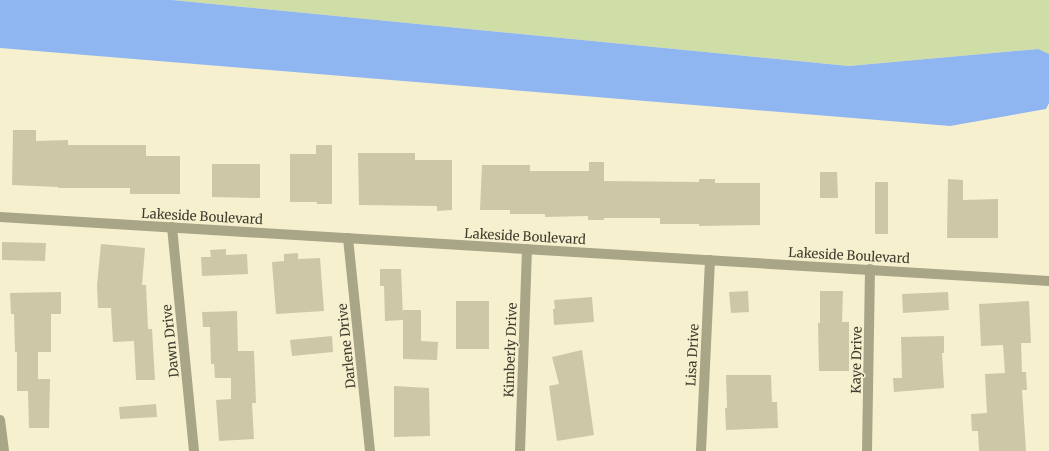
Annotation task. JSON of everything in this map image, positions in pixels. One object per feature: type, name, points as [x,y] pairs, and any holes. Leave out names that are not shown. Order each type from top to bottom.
[{"type":"lane","name":"Lakeside Boulevard","points":[[0,217],[1049,280]]},
{"type":"lane","name":"Dawn Drive","points":[[172,228],[194,451]]},
{"type":"lane","name":"Darlene Drive","points":[[348,238],[370,451]]},
{"type":"lane","name":"Kimberly Drive","points":[[520,451],[527,249]]},
{"type":"lane","name":"Lisa Drive","points":[[701,451],[710,260]]},
{"type":"lane","name":"Kaye Drive","points":[[867,451],[870,270]]},
{"type":"lane","points":[[0,420],[4,451]]},
{"type":"green space","points":[[172,0],[1049,0],[1049,54],[1037,49],[849,66]]},
{"type":"water","points":[[0,0],[172,0],[849,66],[1038,49],[1049,54],[1049,103],[1046,109],[950,126],[0,48]]},
{"type":"building","points":[[13,130],[36,130],[36,141],[68,140],[68,145],[146,145],[146,156],[180,156],[180,194],[130,194],[130,188],[58,188],[12,185]]},
{"type":"building","points":[[316,145],[332,145],[332,204],[317,204],[317,202],[290,202],[290,154],[316,154]]},
{"type":"building","points":[[358,153],[415,153],[415,160],[452,160],[452,210],[437,211],[437,206],[359,205]]},
{"type":"building","points":[[589,162],[604,162],[604,181],[699,182],[699,179],[715,179],[715,183],[760,183],[760,225],[699,226],[699,224],[660,224],[660,218],[604,218],[604,220],[588,220],[588,216],[545,217],[545,214],[510,214],[510,210],[480,210],[482,165],[530,165],[530,171],[589,171]]},
{"type":"building","points":[[212,164],[260,164],[260,198],[212,197]]},
{"type":"building","points":[[820,172],[837,172],[838,198],[820,198]]},
{"type":"building","points":[[948,179],[963,180],[963,200],[998,199],[998,238],[947,238]]},
{"type":"building","points":[[875,182],[888,182],[888,234],[875,234]]},
{"type":"building","points":[[2,242],[46,243],[45,261],[2,260]]},
{"type":"building","points":[[101,244],[145,248],[142,285],[146,285],[148,329],[152,329],[155,380],[136,380],[134,341],[113,342],[111,308],[98,308],[97,285]]},
{"type":"building","points":[[226,249],[226,255],[247,254],[248,274],[202,276],[201,257],[211,257],[210,250]]},
{"type":"building","points":[[298,253],[298,259],[320,258],[324,311],[276,314],[272,262],[284,261],[284,254]]},
{"type":"building","points":[[380,269],[401,269],[403,317],[403,310],[421,310],[421,341],[438,342],[437,360],[403,359],[403,320],[385,321],[384,286],[380,286]]},
{"type":"building","points":[[748,291],[749,312],[731,313],[729,292]]},
{"type":"building","points":[[820,291],[843,291],[842,322],[849,322],[849,371],[819,371],[818,323],[820,323]]},
{"type":"building","points":[[61,292],[61,314],[51,314],[51,352],[38,352],[38,379],[50,379],[49,428],[29,428],[28,391],[17,391],[17,352],[15,352],[14,314],[11,314],[10,293]]},
{"type":"building","points":[[948,292],[949,310],[903,313],[902,294]]},
{"type":"building","points":[[592,297],[594,322],[554,325],[554,300]]},
{"type":"building","points":[[456,301],[489,301],[489,349],[456,349]]},
{"type":"building","points":[[1029,301],[1031,343],[1021,343],[1022,372],[1026,372],[1027,390],[1022,390],[1026,451],[979,451],[978,431],[972,431],[971,414],[987,413],[985,374],[1005,373],[1003,345],[981,346],[979,304]]},
{"type":"building","points":[[237,311],[238,351],[254,351],[256,403],[252,403],[254,439],[219,441],[216,400],[231,399],[231,378],[215,378],[214,364],[211,364],[210,327],[203,327],[202,312]]},
{"type":"building","points":[[332,336],[333,352],[292,356],[290,340]]},
{"type":"building","points":[[944,336],[944,353],[942,353],[944,388],[894,392],[893,378],[902,378],[901,337]]},
{"type":"building","points":[[582,350],[594,435],[557,441],[549,386],[559,384],[552,357]]},
{"type":"building","points":[[726,375],[771,375],[772,402],[777,402],[778,428],[726,430]]},
{"type":"building","points":[[394,386],[429,388],[430,436],[394,437]]},
{"type":"building","points":[[156,404],[157,417],[120,419],[119,407]]}]
